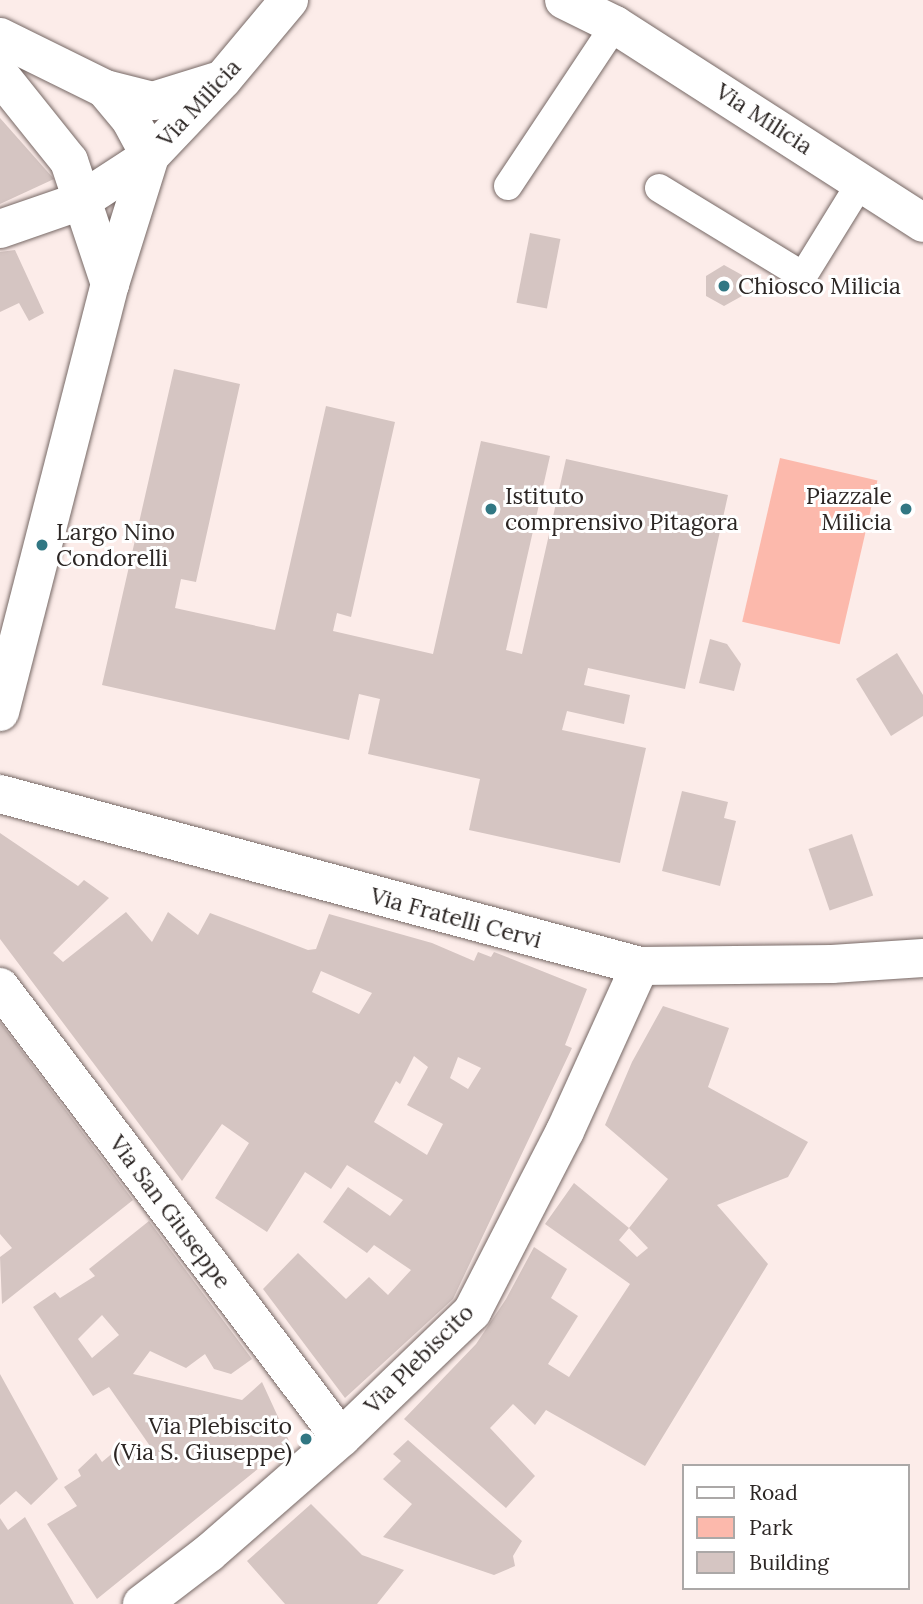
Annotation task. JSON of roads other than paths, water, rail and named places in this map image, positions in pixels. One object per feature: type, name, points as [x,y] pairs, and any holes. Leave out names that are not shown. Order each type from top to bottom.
[{"type":"street","name":"Via Milicia","points":[[564,0],[603,14],[923,223]]},
{"type":"street","name":"Via Milicia","points":[[150,156],[288,6]]},
{"type":"street","points":[[0,37],[105,89],[153,101],[223,79]]},
{"type":"street","points":[[0,75],[69,161],[110,284]]},
{"type":"street","points":[[0,712],[110,284],[150,156],[131,120],[105,89]]},
{"type":"street","points":[[0,229],[81,201],[150,156]]},
{"type":"street","name":"Via Fratelli Cervi","points":[[0,794],[640,967],[832,964],[923,958]]},
{"type":"street","name":"Via Plebiscito","points":[[142,1604],[209,1553],[341,1438],[472,1312],[565,1131],[640,967]]},
{"type":"street","name":"Via San Giuseppe","points":[[0,987],[341,1438]]},
{"type":"lane","points":[[508,186],[603,14]]},
{"type":"lane","points":[[659,188],[803,275],[861,183]]},
{"type":"place","name":"Chiosco Milicia","points":[[724,286]]},
{"type":"place","name":"Istituto comprensivo Pitagora","points":[[491,509]]},
{"type":"place","name":"Piazzale Milicia","points":[[906,509]]},
{"type":"place","name":"Largo Nino Condorelli","points":[[42,545]]},
{"type":"place","name":"Via Plebiscito (Via S. Giuseppe)","points":[[306,1439]]}]
